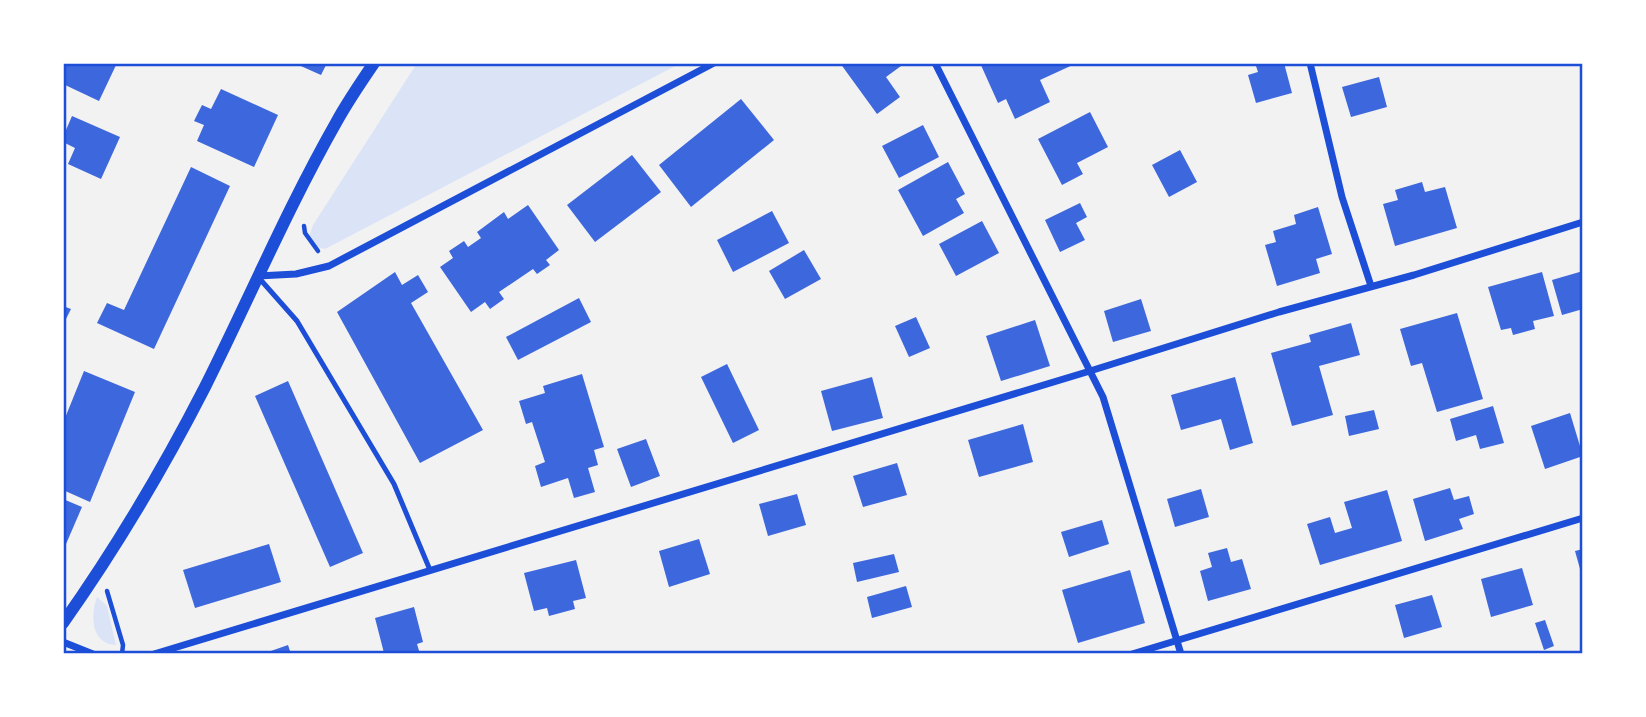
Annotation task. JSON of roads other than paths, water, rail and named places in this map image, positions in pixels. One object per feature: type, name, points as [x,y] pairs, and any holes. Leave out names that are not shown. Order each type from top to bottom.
[{"type":"street","points":[[63,623],[149,492],[205,387],[337,121],[374,63]]},
{"type":"street","points":[[258,276],[296,274],[328,266],[714,63]]},
{"type":"street","points":[[935,63],[1103,397],[1181,654]]},
{"type":"street","points":[[1310,63],[1342,197],[1371,286]]},
{"type":"street","points":[[154,654],[1583,222]]},
{"type":"street","points":[[1132,654],[1583,518]]},
{"type":"street","points":[[63,642],[93,654]]},
{"type":"lane","points":[[258,276],[297,321],[394,484],[430,570]]}]
